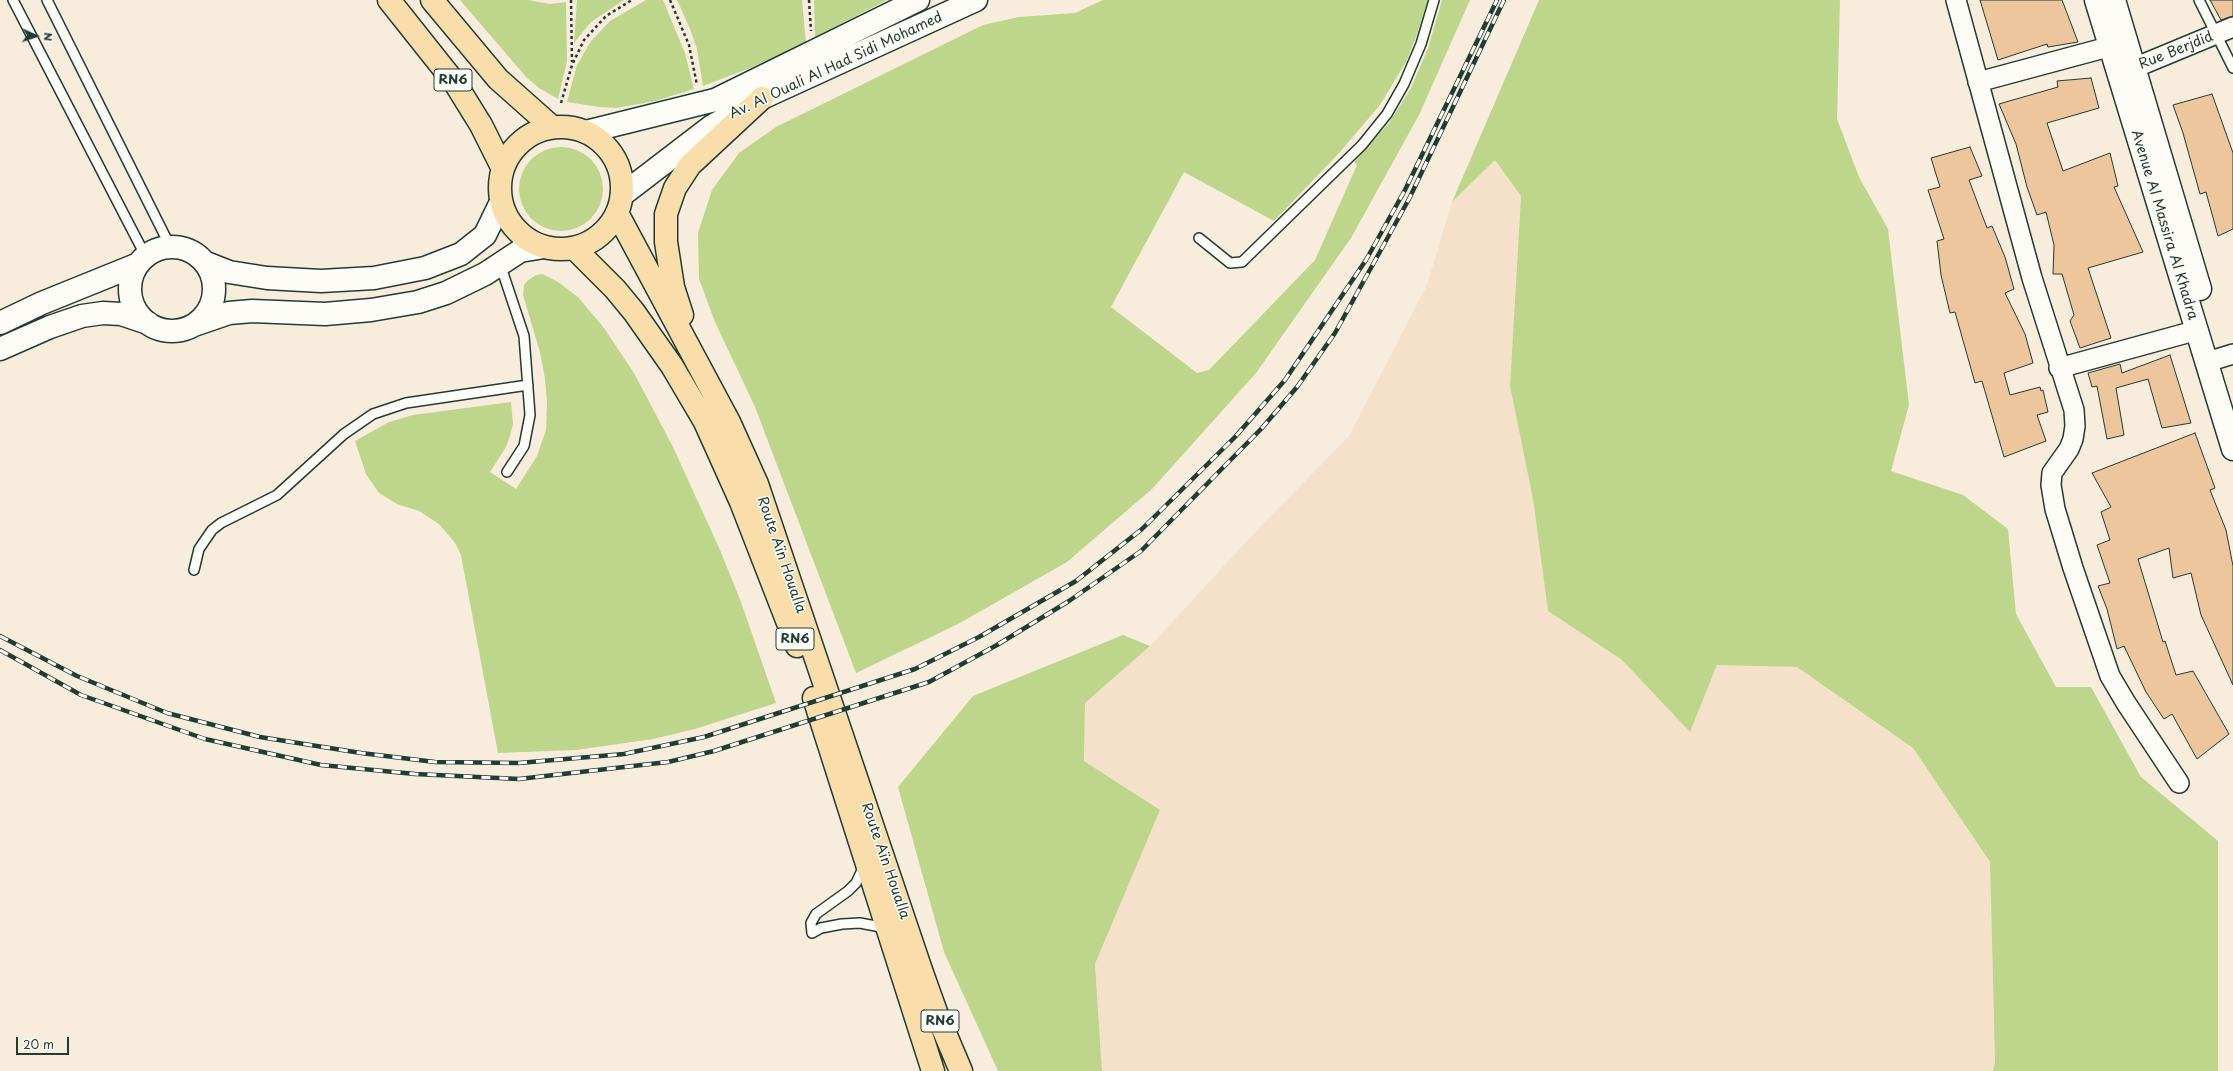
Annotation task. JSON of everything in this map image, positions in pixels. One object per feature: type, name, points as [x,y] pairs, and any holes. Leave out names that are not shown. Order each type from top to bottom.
[{"type":"highway","name":"RN6","points":[[389,0],[455,83],[481,125],[503,169]]},
{"type":"highway","name":"RN6","points":[[432,0],[498,79],[552,128]]},
{"type":"highway","points":[[698,364],[673,287],[666,242],[666,214],[675,188],[690,165],[762,98]]},
{"type":"highway","name":"RN6","points":[[569,127],[586,132],[602,142],[614,158],[621,176],[619,204],[607,230],[592,242],[574,248],[559,250],[544,247],[530,241],[517,231],[507,218],[501,202],[500,185],[503,169],[510,154],[521,141],[535,132],[552,128],[569,127]]},
{"type":"highway","name":"Route Aïn Houalla","points":[[619,204],[698,364],[729,422],[757,484],[921,970],[936,1012],[961,1071]]},
{"type":"highway","name":"Route Aïn Houalla","points":[[574,248],[615,289],[634,312],[672,366],[705,422],[720,452],[799,651],[886,928],[933,1071]]},
{"type":"highway","name":"RN6","points":[[921,970],[946,1071]]},
{"type":"main road","name":"Av. Al Ouali Al Had Sidi Mohamed","points":[[586,132],[715,100],[918,0]]},
{"type":"main road","name":"Av. Al Ouali Al Had Sidi Mohamed","points":[[619,204],[712,126],[762,98],[976,0]]},
{"type":"main road","name":"Avenue Al Massira Al Khadra","points":[[2096,0],[2118,44],[2233,400]]},
{"type":"main road","name":"Avenue Al Massira Al Khadra","points":[[2114,0],[2118,44]]},
{"type":"main road","name":"Avenue Al Massira Al Khadra","points":[[2126,70],[2198,330],[2220,358],[2233,449]]},
{"type":"main road","points":[[206,263],[229,272],[267,278],[321,281],[374,278],[425,268],[461,254],[485,235],[501,202]]},
{"type":"main road","points":[[0,323],[141,260],[157,248],[170,246],[184,248],[196,253],[206,263],[212,275],[214,288],[212,303],[205,316],[194,325]]},
{"type":"main road","points":[[0,349],[50,327],[82,316],[103,313],[121,314],[166,331],[180,330],[229,313],[252,311],[325,314],[371,310],[418,302],[446,293],[486,274],[520,251],[544,247]]},
{"type":"main road","points":[[141,260],[130,278],[129,291],[133,305],[140,318],[148,323]]},
{"type":"street","points":[[1956,0],[2032,278],[2059,368],[2074,410],[2075,426],[2069,449],[2052,474],[2051,485],[2055,509],[2075,575],[2110,676],[2179,783]]},
{"type":"street","name":"Rue Berjdid","points":[[2126,70],[2225,31]]},
{"type":"street","points":[[1978,82],[2118,44]]},
{"type":"street","points":[[2059,368],[2198,330]]},
{"type":"lane","points":[[13,0],[141,260]]},
{"type":"lane","points":[[47,0],[170,246]]},
{"type":"lane","points":[[1199,238],[1230,263],[1242,262],[1362,145],[1387,114],[1404,84],[1421,44],[1434,0]]},
{"type":"lane","points":[[2199,0],[2225,31],[2233,68]]},
{"type":"lane","points":[[500,264],[522,326],[530,415],[524,446],[507,472]]},
{"type":"lane","points":[[194,570],[200,549],[212,530],[221,523],[277,495],[344,434],[373,414],[406,403],[528,385]]},
{"type":"lane","points":[[866,862],[856,883],[848,891],[816,914],[811,923],[812,933],[832,925],[846,924],[869,924],[886,928]]},
{"type":"path","points":[[571,0],[572,65]]},
{"type":"path","points":[[561,103],[577,52],[592,30],[606,16],[632,0]]},
{"type":"path","points":[[670,0],[689,45],[698,93]]},
{"type":"path","points":[[809,0],[811,37]]},
{"type":"shaded area","points":[[1495,159],[1521,196],[1510,386],[1533,499],[1548,611],[1622,660],[1690,732],[1717,665],[1797,667],[1913,748],[1990,862],[1995,1062],[1993,1071],[1102,1071],[1095,964],[1160,810],[1084,761],[1085,703],[1150,646],[1259,528],[1349,436],[1427,285],[1452,202]]},
{"type":"green space","points":[[460,0],[528,0],[550,4],[566,2],[567,61],[558,99],[539,88],[527,78]]},
{"type":"green space","points":[[577,0],[624,0],[591,22],[574,43]]},
{"type":"green space","points":[[646,0],[663,0],[685,53],[694,89],[655,101],[617,108],[567,102],[577,65],[591,41],[610,21]]},
{"type":"green space","points":[[677,0],[802,0],[806,43],[750,68],[703,86],[697,49]]},
{"type":"green space","points":[[814,0],[887,0],[815,37]]},
{"type":"green space","points":[[1103,0],[1428,0],[1406,62],[1380,105],[1340,152],[1274,221],[1184,172],[1111,307],[1197,373],[1209,370],[1315,260],[1357,165],[1354,162],[1389,123],[1411,88],[1428,48],[1442,0],[1470,0],[1419,115],[1351,238],[1256,373],[1152,489],[1067,562],[958,624],[856,673],[755,407],[715,322],[699,279],[698,233],[712,190],[739,153],[776,127],[983,25],[1019,17],[1075,13]]},
{"type":"green space","points":[[1539,0],[1840,0],[1837,119],[1859,177],[1888,229],[1909,405],[1891,471],[1963,495],[2008,529],[2016,614],[2056,687],[2091,687],[2141,777],[2218,841],[2218,1071],[1993,1071],[1995,1062],[1990,862],[1913,748],[1797,667],[1717,665],[1690,732],[1622,660],[1548,611],[1533,499],[1510,386],[1521,196],[1495,160],[1452,202]]},
{"type":"green space","points":[[561,147],[577,150],[591,159],[600,173],[603,189],[600,205],[591,219],[577,228],[561,231],[545,228],[531,219],[522,205],[519,189],[522,173],[531,159],[545,150]]},
{"type":"green space","points":[[542,274],[558,282],[578,297],[604,328],[634,373],[673,447],[720,550],[741,602],[776,703],[695,729],[653,739],[576,750],[498,753],[461,555],[455,543],[439,524],[419,511],[397,504],[379,493],[366,474],[355,441],[389,422],[413,415],[511,402],[513,424],[510,436],[506,447],[490,472],[516,489],[537,456],[546,430],[547,402],[545,379],[540,352],[523,295],[524,285],[527,281],[536,275]]},
{"type":"green space","points":[[1123,635],[1150,646],[1085,703],[1084,761],[1160,810],[1095,964],[1102,1071],[998,1071],[944,952],[898,787],[973,696]]},
{"type":"building","points":[[1980,0],[2062,0],[2078,42],[2048,47],[2047,44],[1998,60]]},
{"type":"building","points":[[2210,0],[2233,0],[2233,16],[2221,20]]},
{"type":"building","points":[[2091,78],[2099,108],[2047,123],[2063,171],[2110,153],[2118,186],[2114,187],[2143,252],[2088,268],[2111,338],[2080,348],[2070,321],[2074,315],[2062,274],[2053,274],[2054,245],[2046,212],[2037,215],[2027,187],[2016,144],[1999,104],[2058,87],[2057,81]]},
{"type":"building","points":[[2212,94],[2233,153],[2233,229],[2218,236],[2206,192],[2200,194],[2183,133],[2173,105]]},
{"type":"building","points":[[1970,147],[1982,176],[1969,180],[1987,228],[1992,226],[2005,257],[2014,289],[2005,293],[2025,334],[2033,363],[2004,373],[2010,395],[2040,387],[2041,391],[2043,390],[2048,412],[2037,415],[2046,441],[2004,457],[1982,381],[1975,383],[1955,312],[1950,313],[1941,275],[1937,241],[1944,239],[1928,190],[1940,187],[1931,158]]},
{"type":"building","points":[[2170,355],[2191,423],[2162,428],[2148,379],[2116,388],[2124,435],[2107,439],[2097,386],[2092,387],[2088,373],[2120,364],[2122,373]]},
{"type":"building","points":[[2195,433],[2215,488],[2210,490],[2226,530],[2233,566],[2233,685],[2201,615],[2191,573],[2173,578],[2169,548],[2138,559],[2163,642],[2165,641],[2176,675],[2193,671],[2229,734],[2197,759],[2172,714],[2164,719],[2146,692],[2124,646],[2117,649],[2107,609],[2098,586],[2110,583],[2097,545],[2110,540],[2101,512],[2111,507],[2092,473]]},
{"type":"railway","points":[[0,636],[77,676],[167,713],[260,737],[361,753],[435,762],[519,763],[624,754],[704,737],[915,669],[979,637],[1076,581],[1142,529],[1235,437],[1285,380],[1366,260],[1405,190],[1497,0]]},
{"type":"railway","points":[[0,650],[81,695],[205,739],[321,765],[415,774],[519,779],[668,762],[714,751],[929,682],[997,645],[1069,601],[1141,551],[1262,428],[1297,387],[1335,333],[1409,199],[1504,0]]}]
